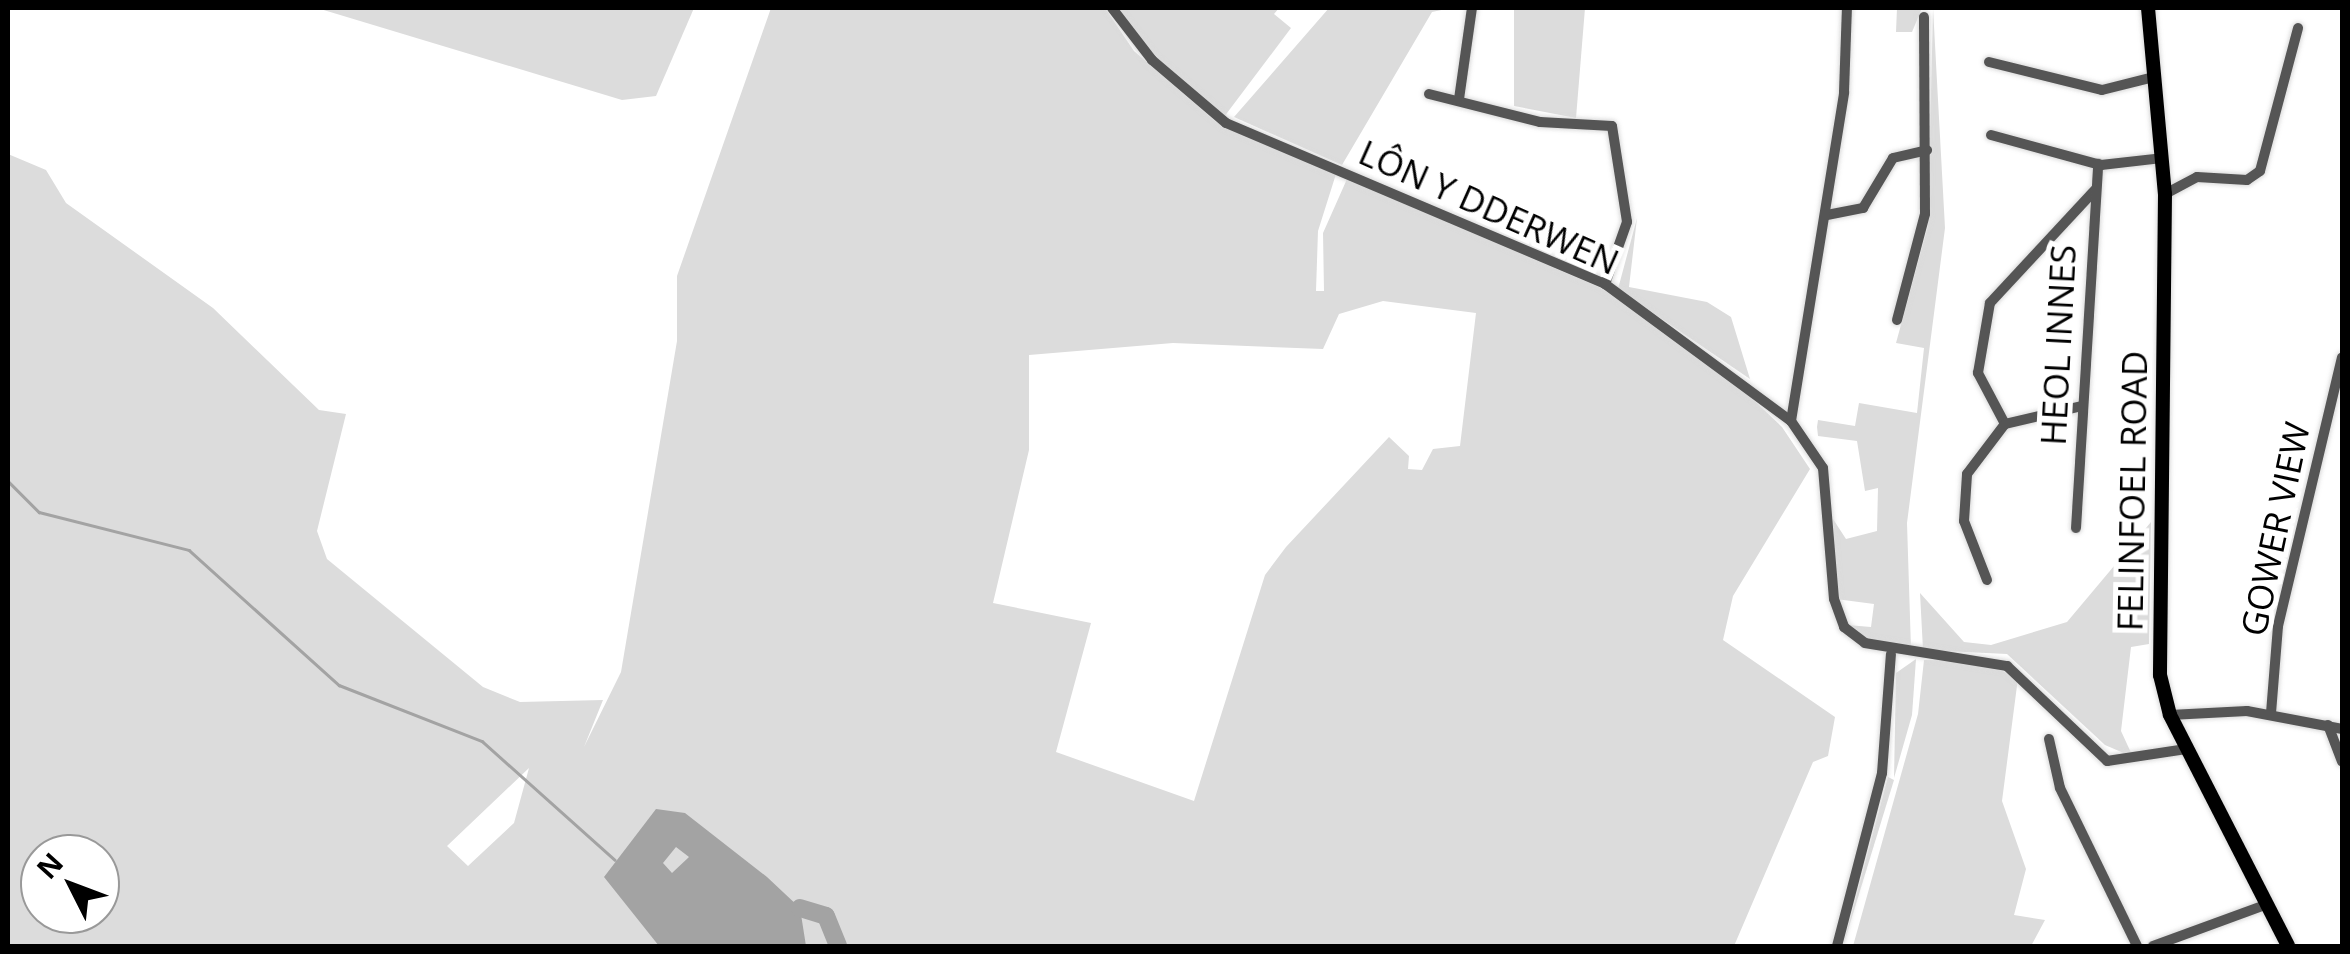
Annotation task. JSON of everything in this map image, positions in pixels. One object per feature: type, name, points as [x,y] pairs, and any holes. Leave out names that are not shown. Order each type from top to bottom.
[{"type":"main road","name":"FELINFOEL ROAD","points":[[2148,8],[2165,194],[2160,675],[2170,715],[2186,749],[2288,946]]},
{"type":"street","name":"LÔN Y DDERWEN","points":[[1112,8],[1152,60],[1226,123],[1605,284],[1791,421],[1824,468],[1844,627],[1891,654],[2016,671],[2107,761],[2186,749]]},
{"type":"street","points":[[1459,100],[1472,8]]},
{"type":"street","points":[[1791,421],[1826,215],[1841,27],[1846,8]]},
{"type":"street","points":[[1896,320],[1924,214],[1928,150],[1924,17]]},
{"type":"street","points":[[2165,194],[2196,177],[2248,180],[2260,171],[2298,28]]},
{"type":"street","points":[[1989,62],[2102,90],[2154,77]]},
{"type":"street","points":[[1429,94],[1540,122],[1612,126],[1626,222],[1605,284]]},
{"type":"street","points":[[1991,135],[2098,164],[2162,158]]},
{"type":"street","points":[[1826,215],[1863,208],[1893,158],[1928,150]]},
{"type":"street","name":"HEOL INNES","points":[[2076,528],[2098,164]]},
{"type":"street","points":[[2005,424],[1978,373],[1990,303],[2095,190]]},
{"type":"street","name":"GOWER VIEW","points":[[2270,713],[2278,626],[2342,358]]},
{"type":"street","points":[[1988,580],[1962,490],[2005,424],[2082,406]]},
{"type":"street","points":[[1837,946],[1882,773],[1891,654]]},
{"type":"street","points":[[2170,715],[2270,713],[2342,728]]},
{"type":"street","points":[[2328,726],[2342,761]]},
{"type":"street","points":[[2048,739],[2060,788],[2137,946]]},
{"type":"street","points":[[2153,946],[2265,905]]},
{"type":"shaded area","points":[[317,8],[694,8],[656,96],[622,100]]},
{"type":"shaded area","points":[[771,8],[1105,8],[1134,51],[1216,122],[1336,174],[1318,231],[1316,291],[1324,291],[1323,233],[1347,179],[1601,288],[1726,374],[1782,427],[1810,469],[1733,596],[1723,640],[1835,717],[1828,756],[1813,762],[1734,946],[8,946],[8,154],[46,170],[66,203],[213,308],[319,410],[346,414],[317,531],[327,559],[483,687],[520,702],[603,700],[584,747],[621,672],[677,341],[677,276]],"holes":[[[1383,301],[1476,313],[1460,446],[1433,449],[1422,470],[1408,469],[1409,456],[1389,437],[1286,547],[1265,575],[1194,801],[1056,752],[1091,623],[993,603],[1029,450],[1029,355],[1173,343],[1323,349],[1339,314]],[[529,768],[514,823],[468,866],[447,846]]]},
{"type":"shaded area","points":[[1118,8],[1279,8],[1274,14],[1291,28],[1224,117],[1159,61]]},
{"type":"shaded area","points":[[1329,8],[1451,8],[1432,12],[1342,165],[1234,117]]},
{"type":"shaded area","points":[[1514,8],[1585,8],[1576,118],[1514,106]]},
{"type":"shaded area","points":[[1897,8],[1922,8],[1912,32],[1896,32]]},
{"type":"shaded area","points":[[1933,8],[1945,228],[1907,523],[1911,649],[1866,641],[1847,625],[1871,627],[1874,604],[1836,599],[1833,519],[1846,539],[1877,531],[1878,488],[1865,491],[1857,441],[1818,436],[1817,427],[1818,420],[1855,426],[1859,403],[1917,413],[1924,348],[1896,343],[1928,226]]},
{"type":"shaded area","points":[[1637,218],[1629,287],[1707,302],[1731,317],[1750,379],[1618,289]]},
{"type":"shaded area","points":[[2151,522],[2149,644],[2131,647],[2121,731],[2133,757],[2105,745],[2007,654],[1923,650],[1920,593],[1964,642],[1991,645],[2067,622]]},
{"type":"shaded area","points":[[1916,659],[1912,715],[1894,778],[1896,673]]},
{"type":"shaded area","points":[[1924,660],[1980,661],[2018,678],[2002,801],[2026,869],[2014,915],[2045,920],[2031,946],[1853,946],[1918,714]]},
{"type":"shaded area","points":[[1888,777],[1894,780],[1843,946]]},
{"type":"shaded area","points":[[656,809],[685,813],[800,908],[806,946],[659,946],[604,877]],"holes":[[[676,847],[689,857],[672,873],[663,863]]]},
{"type":"waterway","points":[[8,481],[39,512],[189,550],[339,685],[482,741],[615,860]]},
{"type":"waterway","points":[[800,908],[826,916],[838,946]]}]
